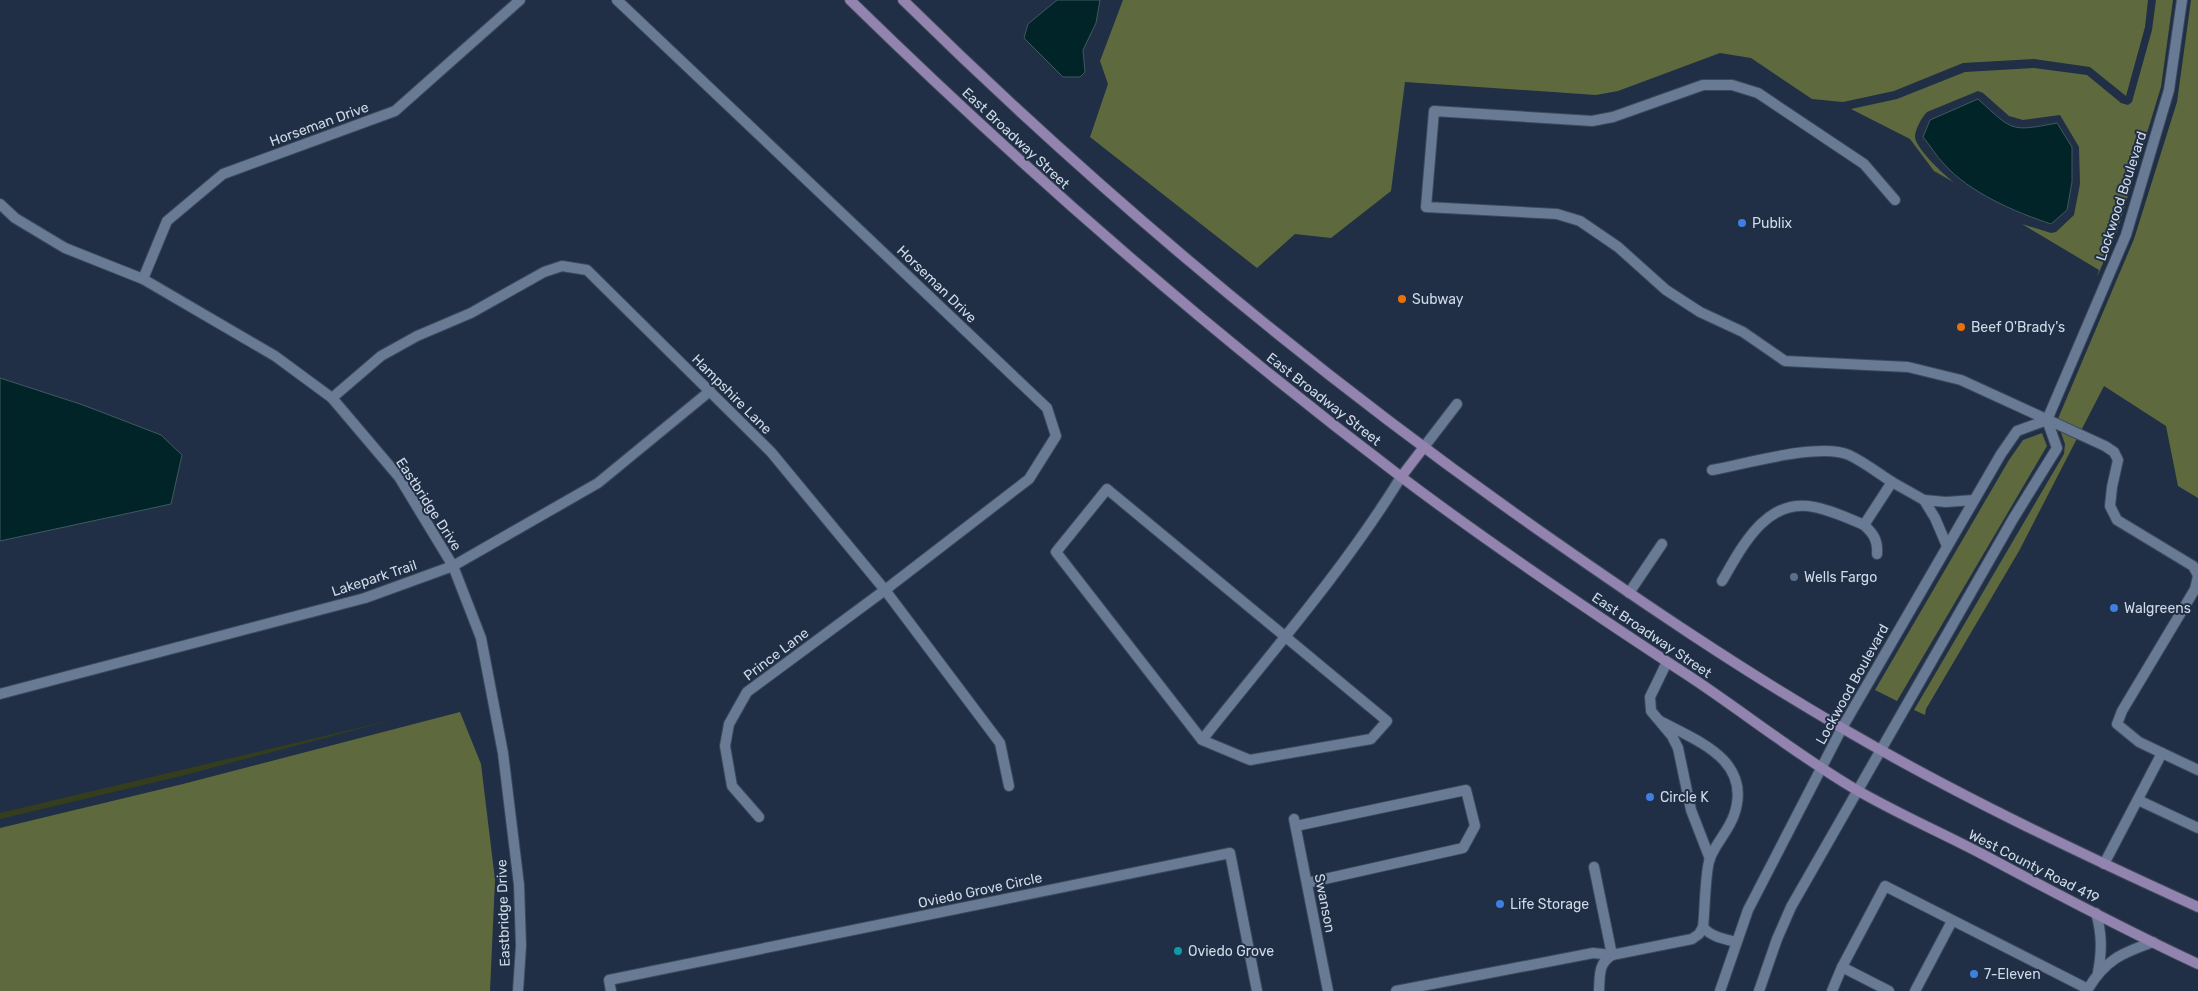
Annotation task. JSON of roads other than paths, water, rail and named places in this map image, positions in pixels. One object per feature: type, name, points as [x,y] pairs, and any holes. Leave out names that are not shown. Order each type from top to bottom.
[{"type":"main road","name":"East Broadway Street","points":[[850,0],[996,140],[1119,250],[1201,319],[1401,477],[1502,550],[1822,769],[1858,791]]},
{"type":"main road","name":"East Broadway Street","points":[[904,0],[1017,109],[1114,195],[1290,343],[1424,447],[1684,630],[1880,750]]},
{"type":"main road","points":[[1401,477],[1424,447]]},
{"type":"main road","points":[[1880,750],[1998,814],[2198,907]]},
{"type":"main road","name":"West County Road 419","points":[[1858,791],[2198,964]]},
{"type":"street","name":"Horseman Drive","points":[[143,279],[167,221],[223,174],[396,111],[520,0]]},
{"type":"street","name":"Horseman Drive","points":[[617,0],[1047,408],[1056,436],[1029,479],[885,590]]},
{"type":"street","name":"Lockwood Boulevard","points":[[1720,991],[1748,910],[1842,728],[1974,500],[2018,431],[2047,420],[2126,235],[2170,90],[2182,0]]},
{"type":"street","points":[[1895,200],[1864,164],[1758,93],[1732,85],[1703,85],[1613,117],[1592,121],[1434,111],[1426,206],[1556,214],[1580,221],[1618,247],[1666,290],[1700,312],[1742,332],[1785,361],[1908,367],[1937,373],[1960,380],[2114,452],[2118,460],[2110,506],[2117,520],[2193,566],[2198,576],[2195,589],[2122,711],[2117,724],[2139,742],[2198,770]]},
{"type":"street","name":"Eastbridge Drive","points":[[0,204],[15,218],[66,248],[143,279],[254,342],[332,398],[399,477],[453,566],[481,638],[504,753],[519,886],[520,946],[518,991]]},
{"type":"street","name":"Hampshire Lane","points":[[332,398],[381,356],[418,336],[472,313],[544,272],[562,266],[587,270],[771,452],[885,590],[1000,743],[1009,786]]},
{"type":"street","name":"Lakepark Trail","points":[[0,694],[365,598],[453,566],[598,483],[710,391]]},
{"type":"street","points":[[1424,447],[1457,404]]},
{"type":"street","points":[[1758,991],[1791,907],[2013,519],[2057,448],[2047,420]]},
{"type":"street","points":[[1712,470],[1788,455],[1831,452],[1848,455],[1924,500],[1946,502],[1974,500]]},
{"type":"street","points":[[1202,740],[1381,510],[1401,477]]},
{"type":"street","points":[[1864,525],[1892,482]]},
{"type":"street","points":[[1107,488],[1387,721],[1370,739],[1250,760],[1202,740],[1056,552],[1107,488]]},
{"type":"street","points":[[1924,500],[1935,518],[1947,546]]},
{"type":"street","points":[[1722,581],[1758,526],[1774,513],[1790,507],[1812,506],[1864,525],[1871,531],[1878,543],[1877,554]]},
{"type":"street","points":[[1629,593],[1662,544]]},
{"type":"street","name":"Prince Lane","points":[[759,817],[732,786],[725,746],[729,724],[748,692],[885,590]]},
{"type":"street","points":[[1396,991],[1593,953],[1612,955],[1692,939],[1699,934],[1703,927],[1710,859],[1734,815],[1737,800],[1736,782],[1729,764],[1718,754],[1675,733],[1651,711],[1650,697],[1667,662]]},
{"type":"street","points":[[1675,733],[1691,810],[1710,859]]},
{"type":"street","points":[[2104,864],[2162,753]]},
{"type":"street","name":"Swanson","points":[[1307,883],[1463,848],[1475,826],[1466,790],[1295,823],[1328,991]]},
{"type":"street","points":[[2138,800],[2198,828]]},
{"type":"street","name":"Oviedo Grove Circle","points":[[612,991],[609,980],[1230,853],[1257,991]]},
{"type":"street","points":[[1594,867],[1612,955]]},
{"type":"street","points":[[1832,991],[1842,967],[1885,886],[2087,990],[2098,972],[2102,948],[2096,913]]},
{"type":"street","points":[[1915,991],[1952,921]]},
{"type":"street","points":[[1703,927],[1706,931],[1716,936],[1736,942]]},
{"type":"street","points":[[2098,972],[2131,950],[2153,942]]},
{"type":"street","points":[[1599,991],[1600,971],[1604,960],[1612,955]]},
{"type":"street","points":[[1842,967],[1889,991]]},
{"type":"place","name":"Publix","points":[[1742,223]]},
{"type":"place","name":"Subway","points":[[1402,299]]},
{"type":"place","name":"Beef O'Brady's","points":[[1961,327]]},
{"type":"place","name":"Wells Fargo","points":[[1794,577]]},
{"type":"place","name":"Walgreens","points":[[2114,608]]},
{"type":"place","name":"Circle K","points":[[1650,797]]},
{"type":"place","name":"Life Storage","points":[[1500,904]]},
{"type":"place","name":"Oviedo Grove","points":[[1178,951]]},
{"type":"place","name":"7-Eleven","points":[[1974,974]]}]
